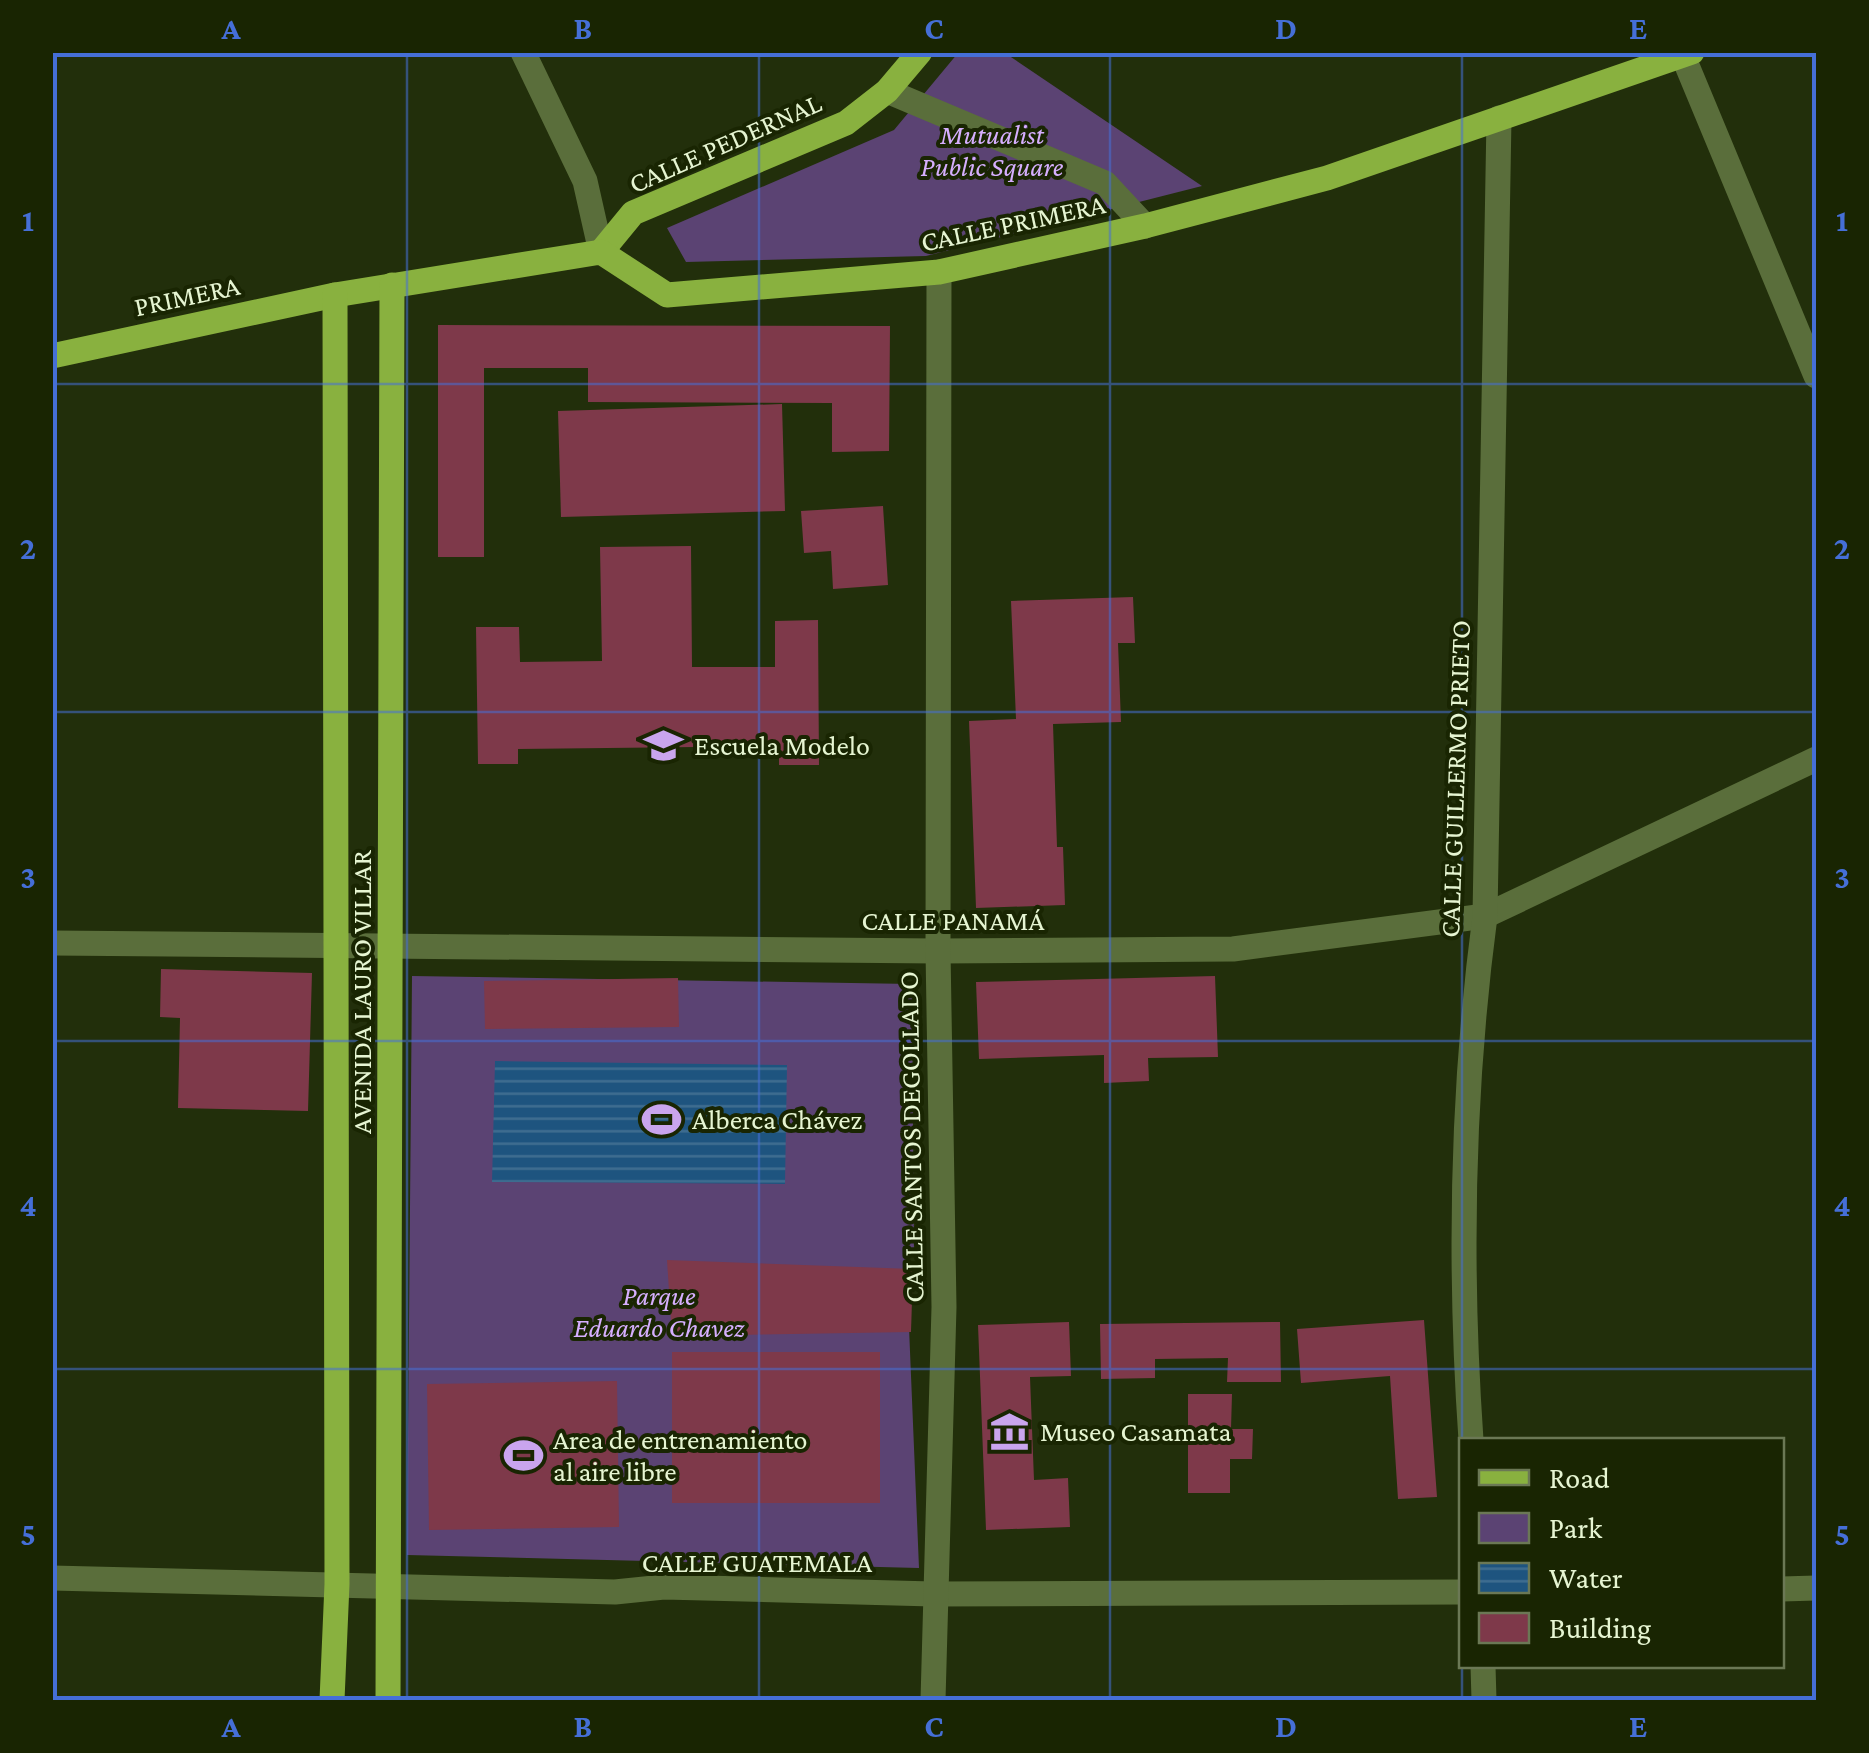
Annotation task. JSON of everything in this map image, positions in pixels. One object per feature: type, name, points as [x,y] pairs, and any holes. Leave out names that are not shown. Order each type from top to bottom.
[{"type":"main road","name":"CALLE PEDERNAL","points":[[600,252],[634,213],[846,123],[888,91],[920,52]]},
{"type":"main road","name":"CALLE PRIMERA","points":[[600,252],[668,294],[939,272],[1145,226],[1327,178],[1687,54]]},
{"type":"main road","points":[[335,295],[600,252]]},
{"type":"main road","name":"AVENIDA LAURO VILLAR","points":[[388,1700],[392,285]]},
{"type":"main road","name":"AVENIDA LAURO VILLAR","points":[[332,1700],[338,1584],[335,295]]},
{"type":"main road","name":"PRIMERA","points":[[52,356],[335,295]]},
{"type":"street","points":[[523,52],[585,181],[600,252]]},
{"type":"street","points":[[1687,54],[1816,376]]},
{"type":"street","points":[[888,91],[1105,183],[1145,226]]},
{"type":"street","name":"CALLE GUILLERMO PRIETO","points":[[1471,1438],[1465,1357],[1466,1156],[1476,984],[1485,916],[1498,118]]},
{"type":"street","name":"CALLE SANTOS DEGOLLADO","points":[[933,1700],[944,1306],[938,951],[939,272]]},
{"type":"street","name":"CALLE PANAMÁ","points":[[52,944],[938,951],[1234,948],[1485,916],[1816,759]]},
{"type":"street","name":"CALLE GUATEMALA","points":[[52,1578],[615,1592],[664,1587],[933,1594],[1459,1592]]},
{"type":"street","points":[[1784,1589],[1816,1588]]},
{"type":"street","points":[[1483,1668],[1484,1700]]},
{"type":"green space","name":"Mutualist Public Square","points":[[958,53],[1005,53],[1202,186],[926,256],[686,262],[667,228],[894,130]]},
{"type":"green space","name":"Parque Eduardo Chavez","points":[[412,976],[912,984],[914,1254],[906,1255],[919,1568],[407,1555]]},
{"type":"water","points":[[495,1061],[787,1065],[785,1184],[492,1182]]},
{"type":"building","points":[[438,325],[890,326],[889,451],[832,452],[832,403],[588,402],[588,368],[484,368],[484,557],[438,557]]},
{"type":"building","points":[[782,404],[785,511],[561,517],[558,411]]},
{"type":"building","points":[[883,506],[888,585],[833,589],[831,551],[804,553],[801,511]]},
{"type":"building","points":[[691,546],[692,667],[775,667],[775,621],[818,620],[819,765],[779,765],[779,746],[518,749],[518,764],[478,764],[476,627],[519,627],[520,662],[602,661],[600,547]]},
{"type":"building","points":[[1133,597],[1135,643],[1118,643],[1121,722],[1053,724],[1057,847],[1063,847],[1065,905],[976,908],[969,721],[1016,719],[1011,601]]},
{"type":"building","points":[[161,969],[312,973],[308,1111],[178,1108],[180,1018],[160,1017]]},
{"type":"building","points":[[1215,976],[1218,1057],[1148,1058],[1149,1081],[1104,1083],[1104,1055],[979,1059],[976,982]]},
{"type":"building","points":[[678,978],[679,1027],[485,1029],[484,981]]},
{"type":"building","points":[[667,1260],[913,1269],[911,1332],[672,1336]]},
{"type":"building","points":[[1424,1320],[1437,1497],[1398,1499],[1390,1376],[1301,1383],[1297,1329]]},
{"type":"building","points":[[1069,1322],[1071,1376],[1030,1377],[1034,1480],[1068,1478],[1070,1527],[986,1530],[978,1325]]},
{"type":"building","points":[[1280,1322],[1281,1382],[1227,1382],[1228,1358],[1155,1359],[1155,1378],[1101,1379],[1100,1324]]},
{"type":"building","points":[[672,1352],[880,1352],[880,1503],[672,1503]]},
{"type":"building","name":"Area de entrenamiento al aire libre","points":[[617,1381],[619,1527],[429,1530],[427,1384]]},
{"type":"building","points":[[1188,1394],[1232,1394],[1231,1429],[1253,1429],[1252,1459],[1230,1459],[1230,1493],[1188,1493]]},
{"type":"place","name":"Escuela Modelo","points":[[664,745]]},
{"type":"place","name":"Alberca Chávez","points":[[662,1119]]},
{"type":"place","name":"Museo Casamata","points":[[1010,1431]]},
{"type":"place","name":"Area de entrenamiento al aire libre","points":[[523,1455]]}]
